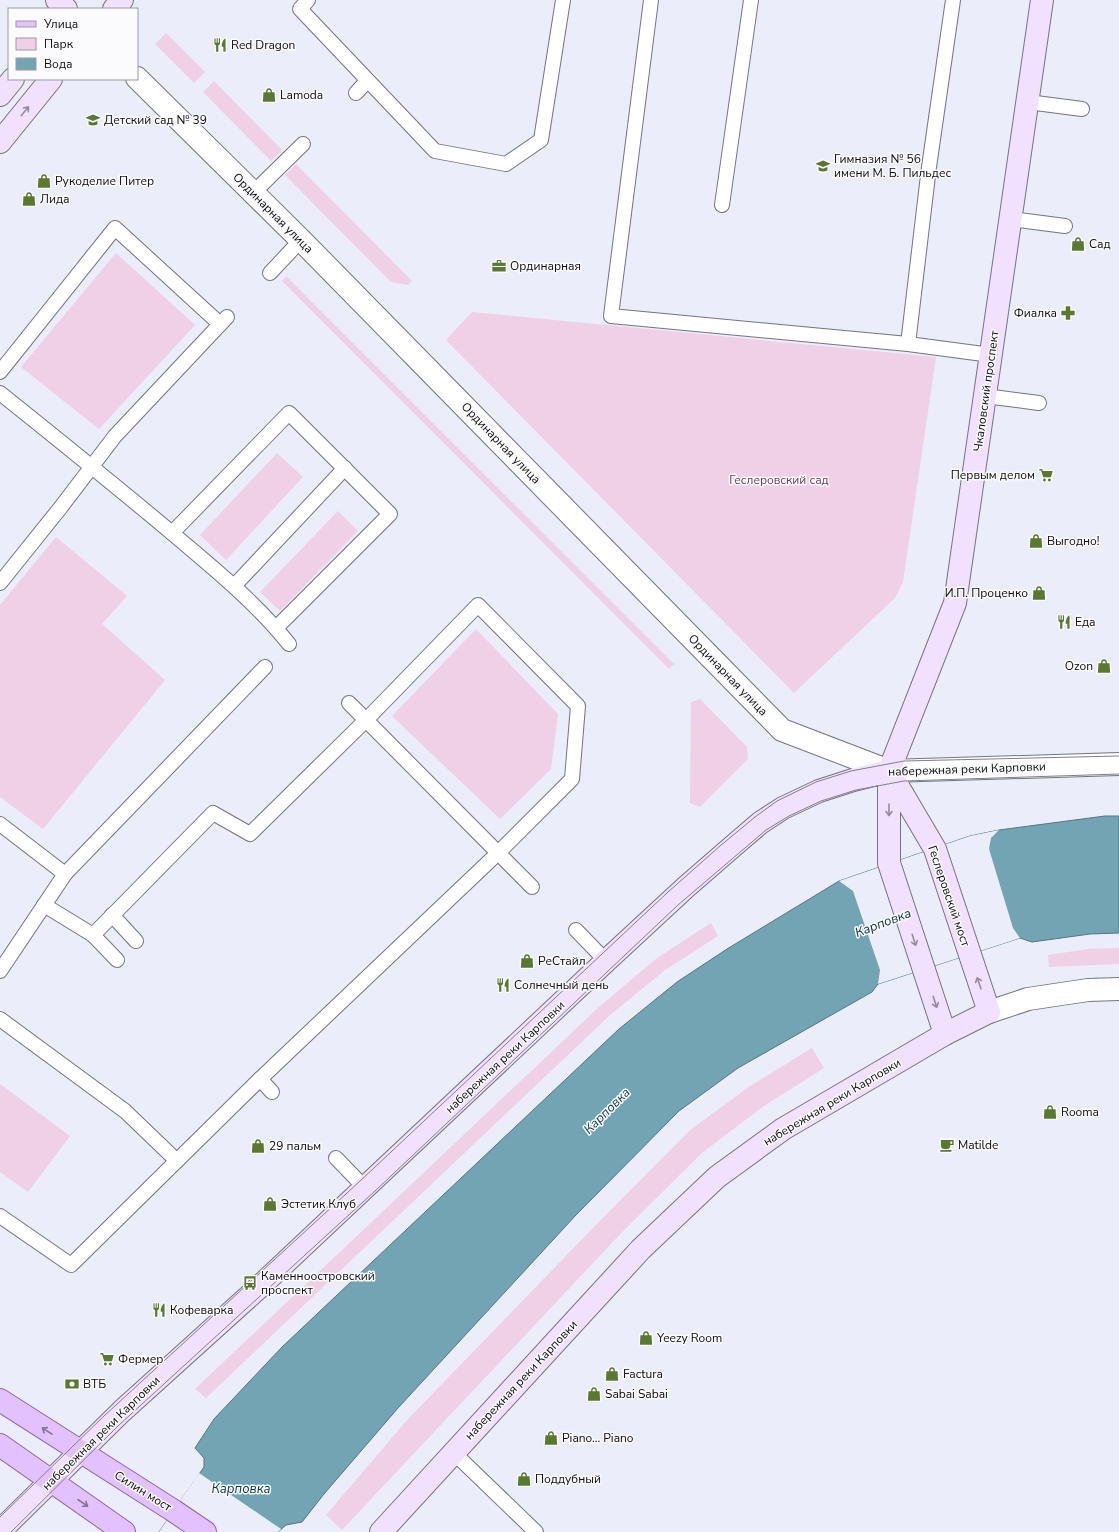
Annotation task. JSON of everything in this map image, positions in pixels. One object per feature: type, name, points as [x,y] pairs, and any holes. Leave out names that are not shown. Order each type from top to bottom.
[{"type":"main road","points":[[0,1400],[80,1452]]},
{"type":"main road","points":[[0,1445],[124,1532]]},
{"type":"main road","name":"Силин мост","points":[[80,1452],[205,1532]]},
{"type":"street","points":[[57,0],[65,8]]},
{"type":"street","points":[[73,8],[80,0]]},
{"type":"street","points":[[115,8],[122,0]]},
{"type":"street","name":"Чкаловский проспект","points":[[889,771],[955,603],[1042,0]]},
{"type":"street","name":"Ординарная улица","points":[[138,79],[301,240],[782,730],[889,771]]},
{"type":"street","points":[[0,94],[11,80]]},
{"type":"street","points":[[0,142],[50,80]]},
{"type":"street","name":"набережная реки Карповки","points":[[0,1531],[122,1412],[256,1290],[606,961],[686,887],[760,823],[783,808],[819,791],[853,780],[889,771],[1119,764]]},
{"type":"street","points":[[889,771],[889,863],[945,1034]]},
{"type":"street","name":"Геслеровский мост","points":[[889,771],[934,849],[989,1012]]},
{"type":"street","name":"набережная реки Карповки","points":[[381,1532],[642,1249],[717,1177],[783,1129],[945,1034],[989,1012],[1028,999],[1088,990],[1119,989]]},
{"type":"lane","points":[[308,0],[300,9],[434,151],[506,164],[541,140],[563,0]]},
{"type":"lane","points":[[651,0],[611,316],[908,344],[991,355]]},
{"type":"lane","points":[[722,205],[751,0]]},
{"type":"lane","points":[[908,344],[929,172],[954,0]]},
{"type":"lane","points":[[356,92],[368,81]]},
{"type":"lane","points":[[1028,102],[1082,109]]},
{"type":"lane","points":[[253,193],[303,144]]},
{"type":"lane","points":[[1011,219],[1065,226]]},
{"type":"lane","points":[[0,372],[115,228],[223,320],[115,436],[0,583]]},
{"type":"lane","points":[[270,272],[301,240]]},
{"type":"lane","points":[[0,393],[92,466],[234,586],[276,628],[289,644]]},
{"type":"lane","points":[[985,396],[1039,403]]},
{"type":"lane","points":[[172,533],[288,413],[390,514],[276,628]]},
{"type":"lane","points":[[234,586],[345,468]]},
{"type":"lane","points":[[0,1216],[71,1266],[260,1079],[498,852],[572,779],[578,706],[478,605],[366,720],[250,834],[213,813],[93,934]]},
{"type":"lane","points":[[0,971],[65,874],[265,667]]},
{"type":"lane","points":[[349,703],[532,887]]},
{"type":"lane","points":[[0,824],[65,874]]},
{"type":"lane","points":[[44,905],[93,934],[117,960]]},
{"type":"lane","points":[[112,916],[136,941]]},
{"type":"lane","points":[[576,930],[606,961]]},
{"type":"lane","points":[[0,1019],[124,1111],[176,1161]]},
{"type":"lane","points":[[260,1079],[272,1092]]},
{"type":"lane","points":[[336,1158],[365,1188]]},
{"type":"lane","points":[[454,1453],[536,1532]]},
{"type":"green space","points":[[166,33],[205,72],[194,83],[155,44]]},
{"type":"green space","points":[[214,81],[282,150],[271,161],[203,92]]},
{"type":"green space","points":[[296,164],[412,281],[408,285],[391,282],[285,175]]},
{"type":"green space","points":[[116,253],[195,325],[99,429],[21,367]]},
{"type":"green space","points":[[286,276],[674,664],[669,669],[282,281]]},
{"type":"green space","name":"Геслеровский сад","points":[[472,312],[936,357],[903,582],[895,598],[794,693],[446,340]]},
{"type":"green space","points":[[277,453],[303,477],[226,560],[200,535]]},
{"type":"green space","points":[[338,511],[358,531],[280,611],[260,592]]},
{"type":"green space","points":[[56,537],[127,596],[102,624],[165,680],[43,829],[0,797],[0,605]]},
{"type":"green space","points":[[476,629],[558,714],[551,769],[500,819],[392,716]]},
{"type":"green space","points":[[700,699],[747,747],[748,759],[700,807],[690,803],[691,702]]},
{"type":"green space","points":[[711,923],[718,936],[665,970],[609,1016],[206,1398],[195,1389],[600,1006],[657,958]]},
{"type":"green space","points":[[1119,948],[1119,964],[1049,967],[1048,955],[1088,949]]},
{"type":"green space","points":[[812,1048],[824,1068],[764,1106],[703,1152],[625,1229],[342,1530],[326,1515],[408,1419],[689,1131],[750,1086]]},
{"type":"green space","points":[[0,1084],[70,1136],[28,1192],[0,1172]]},
{"type":"water","name":"Карповка","points":[[1105,816],[1119,816],[1119,933],[1090,934],[1032,942],[1020,938],[878,984],[872,992],[738,1068],[679,1111],[576,1215],[398,1408],[324,1494],[302,1522],[286,1525],[278,1532],[159,1532],[204,1467],[204,1458],[195,1448],[214,1419],[282,1347],[619,1029],[677,982],[727,949],[839,881],[970,836],[999,830]]},
{"type":"pier","points":[[999,830],[991,838],[989,849],[1013,928],[1020,938],[878,984],[880,970],[853,891],[839,881],[970,836]]},
{"type":"pier","points":[[199,1473],[281,1529],[278,1532],[159,1532]]},
{"type":"tram line","points":[[0,1517],[104,1416],[359,1182],[668,892],[720,846],[777,801],[816,782],[851,771],[904,761],[1119,756]]},
{"type":"tram line","points":[[11,1532],[118,1426],[375,1191],[678,905],[766,830],[789,816],[821,801],[856,790],[904,781],[1119,774]]},
{"type":"place","name":"Red Dragon","points":[[220,45]]},
{"type":"place","name":"Lamoda","points":[[269,95]]},
{"type":"place","name":"Детский сад № 39","points":[[93,120]]},
{"type":"place","name":"Гимназия № 56 имени М. Б. Пильдес","points":[[823,166]]},
{"type":"place","name":"Рукоделие Питер","points":[[44,181]]},
{"type":"place","name":"Лида","points":[[29,199]]},
{"type":"place","name":"Сад","points":[[1078,244]]},
{"type":"place","name":"Ординарная","points":[[499,266]]},
{"type":"place","name":"Фиалка","points":[[1068,313]]},
{"type":"place","name":"Первым делом","points":[[1046,475]]},
{"type":"place","name":"Выгодно!","points":[[1036,541]]},
{"type":"place","name":"И.П. Проценко","points":[[1039,593]]},
{"type":"place","name":"Еда","points":[[1064,622]]},
{"type":"place","name":"Ozon","points":[[1104,666]]},
{"type":"place","name":"РеСтайл","points":[[527,961]]},
{"type":"place","name":"Солнечный день","points":[[503,985]]},
{"type":"place","name":"Rooma","points":[[1050,1112]]},
{"type":"place","name":"Matilde","points":[[947,1145]]},
{"type":"place","name":"29 пальм","points":[[258,1146]]},
{"type":"place","name":"Эстетик Клуб","points":[[270,1204]]},
{"type":"place","name":"Каменноостровский проспект","points":[[250,1283]]},
{"type":"place","name":"Кофеварка","points":[[159,1310]]},
{"type":"place","name":"Yeezy Room","points":[[646,1338]]},
{"type":"place","name":"Фермер","points":[[107,1359]]},
{"type":"place","name":"Factura","points":[[612,1374]]},
{"type":"place","name":"ВТБ","points":[[72,1384]]},
{"type":"place","name":"Sabai Sabai","points":[[594,1394]]},
{"type":"place","name":"Piano... Piano","points":[[551,1438]]},
{"type":"place","name":"Поддубный","points":[[524,1479]]}]
